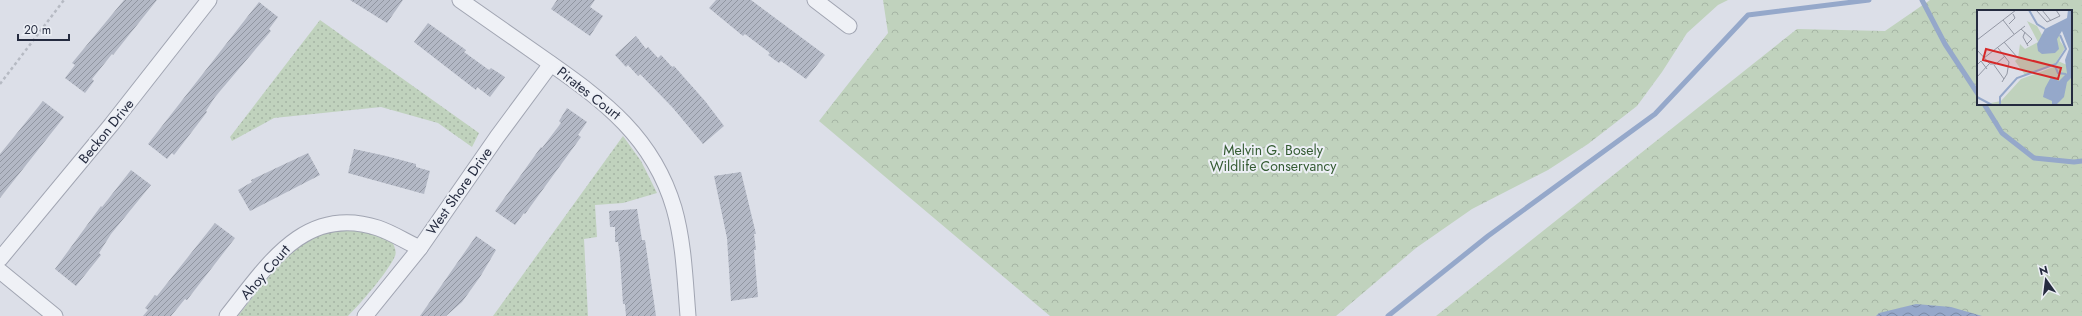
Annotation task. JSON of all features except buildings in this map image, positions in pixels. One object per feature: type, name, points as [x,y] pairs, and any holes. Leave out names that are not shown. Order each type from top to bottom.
[{"type":"street","name":"Beckon Drive","points":[[0,259],[111,125],[209,0]]},
{"type":"street","name":"Pirates Court","points":[[460,0],[598,98],[624,122],[644,145],[659,170],[674,210],[681,245],[688,316]]},
{"type":"street","points":[[815,0],[849,26]]},
{"type":"street","name":"West Shore Drive","points":[[365,316],[420,248],[497,136],[551,64]]},
{"type":"street","name":"Ahoy Court","points":[[228,316],[278,252],[298,236],[312,231],[333,224],[356,223],[379,228],[420,248]]},
{"type":"street","points":[[0,271],[54,316]]},
{"type":"path","points":[[0,84],[64,0]]},
{"type":"green space","name":"Melvin G. Bosely Wildlife Conservancy","points":[[883,0],[1728,0],[1718,5],[1687,33],[1662,72],[1637,106],[1588,144],[1548,170],[1472,209],[1416,248],[1336,316],[1050,316],[819,121],[888,33]]},
{"type":"green space","points":[[1930,0],[2082,0],[2082,316],[1436,316],[1797,29],[1885,31]]},
{"type":"green space","points":[[320,20],[479,133],[472,147],[438,123],[381,107],[274,118],[232,141],[230,137]]},
{"type":"green space","points":[[623,136],[641,161],[657,193],[623,203],[595,205],[597,237],[584,239],[588,316],[493,316]]},
{"type":"green space","points":[[334,230],[367,231],[392,241],[396,254],[392,263],[367,296],[348,316],[238,316],[283,257],[305,240]]},
{"type":"water","points":[[1916,304],[1951,307],[1982,316],[1876,316],[1879,313]]},
{"type":"waterway","points":[[1388,316],[1488,236],[1655,114],[1748,15],[1869,0]]},
{"type":"waterway","points":[[1922,0],[1945,44],[1977,92]]},
{"type":"waterway","points":[[1985,105],[2002,133],[2034,158],[2074,162],[2082,161]]}]
